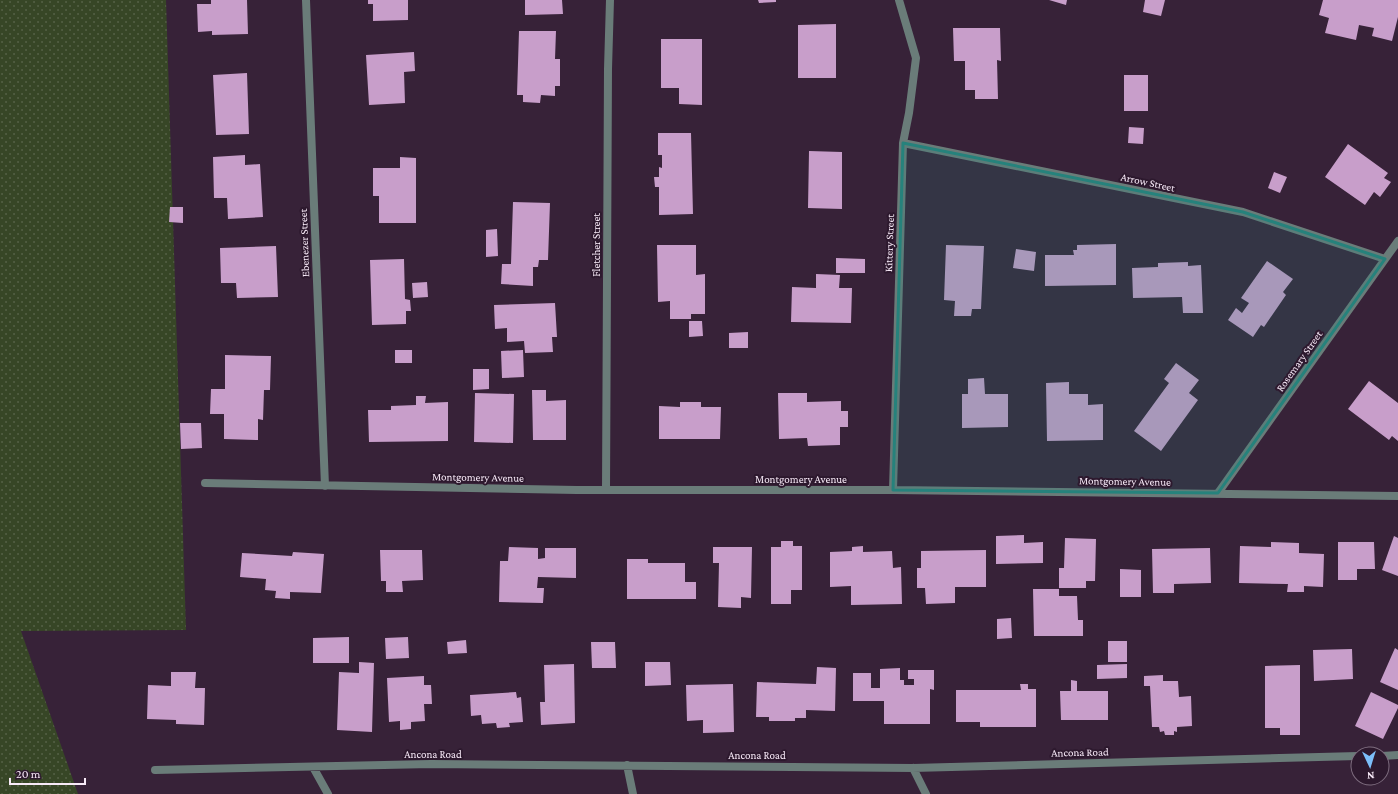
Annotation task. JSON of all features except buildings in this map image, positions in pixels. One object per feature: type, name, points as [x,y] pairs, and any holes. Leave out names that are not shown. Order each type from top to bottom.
[{"type":"street","name":"Ebenezer Street","points":[[306,0],[325,486]]},
{"type":"street","name":"Fletcher Street","points":[[606,490],[608,69],[610,0]]},
{"type":"street","name":"Kittery Street","points":[[893,490],[903,143],[909,113],[916,58],[899,0]]},
{"type":"street","name":"Arrow Street","points":[[903,143],[1243,212],[1385,259]]},
{"type":"street","name":"Rosemary Street","points":[[1218,493],[1398,241]]},
{"type":"street","name":"Montgomery Avenue","points":[[205,483],[606,490],[893,490],[1398,496]]},
{"type":"street","name":"Ancona Road","points":[[155,770],[431,764],[913,768],[1350,756]]},
{"type":"street","points":[[627,765],[633,794]]},
{"type":"street","points":[[313,767],[328,794]]},
{"type":"street","points":[[913,768],[926,794]]},
{"type":"highlighted area","points":[[903,143],[1243,212],[1385,259],[1218,493],[893,490]]},
{"type":"green space","points":[[0,0],[166,0],[186,630],[21,631],[78,794],[0,794]]}]
